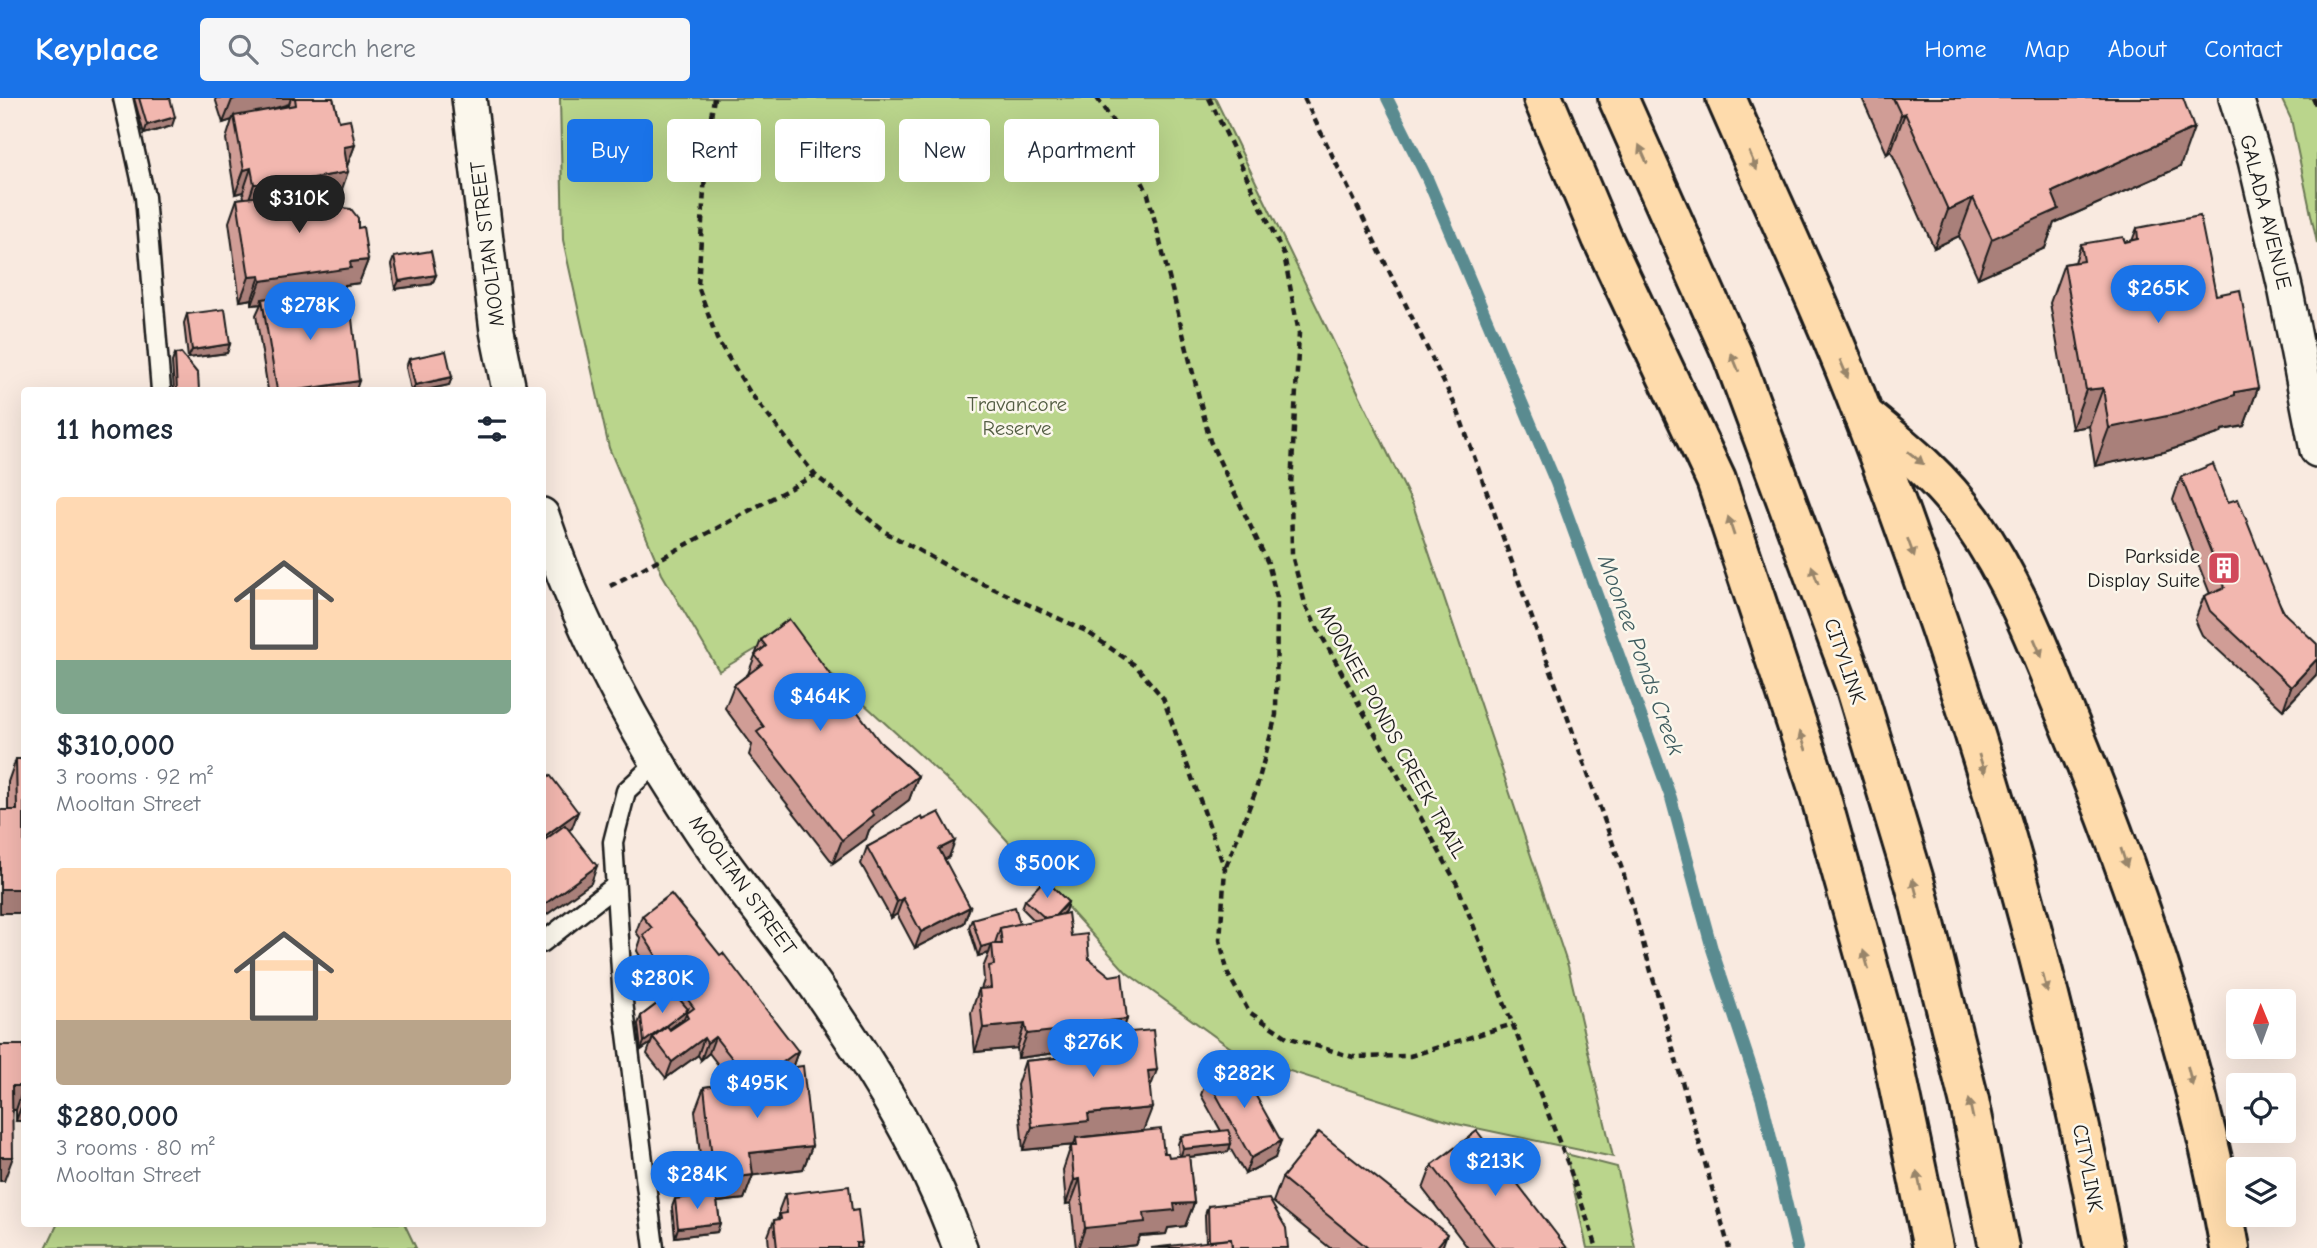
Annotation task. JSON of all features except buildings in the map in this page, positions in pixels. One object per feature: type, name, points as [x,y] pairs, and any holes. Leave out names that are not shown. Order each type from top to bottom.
[{"type":"highway","points":[[1543,98],[1602,238],[1716,480],[1819,791],[1890,1044],[1933,1248]]},
{"type":"highway","name":"CITYLINK","points":[[1618,98],[1733,356],[1855,685],[1915,884],[1969,1100],[1999,1248]]},
{"type":"highway","name":"CITYLINK","points":[[1726,98],[1863,415],[1937,619],[2015,869],[2082,1130],[2104,1248]]},
{"type":"highway","points":[[1863,415],[1930,470],[1972,523],[2021,605],[2119,843],[2180,1032],[2230,1248]]},
{"type":"street","name":"MOOLTAN STREET","points":[[469,98],[498,331],[508,387]]},
{"type":"street","name":"GALADA AVENUE","points":[[2235,98],[2255,160],[2283,279],[2317,450]]},
{"type":"street","name":"MOOLTAN STREET","points":[[546,525],[575,605],[657,762],[722,861],[793,955],[855,1046],[911,1138],[947,1212],[960,1248]]},
{"type":"lane","points":[[123,98],[145,197],[161,387]]},
{"type":"lane","points":[[654,1248],[623,1002],[613,842],[626,791],[657,762]]},
{"type":"lane","points":[[546,940],[615,886]]},
{"type":"path","points":[[715,98],[707,142],[698,286],[718,339],[744,383],[815,475],[885,532],[962,574],[1086,631],[1136,666],[1163,698],[1225,869]]},
{"type":"path","points":[[1097,98],[1115,125],[1148,194],[1210,441],[1268,563],[1277,598],[1276,715],[1256,790],[1225,869],[1220,940],[1228,974],[1249,1012],[1287,1037],[1353,1056],[1410,1056],[1513,1024]]},
{"type":"path","name":"MOONEE PONDS CREEK TRAIL","points":[[1209,98],[1284,255],[1299,333],[1292,486],[1292,555],[1306,607],[1457,884],[1597,1248]]},
{"type":"path","points":[[1304,98],[1457,409],[1623,872],[1729,1248]]},
{"type":"path","points":[[2313,98],[2317,107]]},
{"type":"path","points":[[575,605],[815,475]]},
{"type":"green space","name":"Travancore Reserve","points":[[560,98],[1215,98],[1413,505],[1568,966],[1613,1157],[1457,1124],[1242,1056],[1127,973],[976,806],[785,632],[719,671],[662,574],[609,448],[563,240]]},
{"type":"green space","points":[[2281,98],[2317,98],[2317,243],[2291,119]]},
{"type":"green space","points":[[1566,1154],[1617,1167],[1635,1248],[1587,1248]]},
{"type":"green space","points":[[56,1227],[406,1227],[416,1248],[46,1248]]},
{"type":"waterway","name":"Moonee Ponds Creek","points":[[1387,98],[1427,178],[1556,483],[1671,798],[1712,949],[1762,1100],[1797,1248]]},
{"type":"place","name":"Parkside Display Suite","points":[[2224,568]]}]
